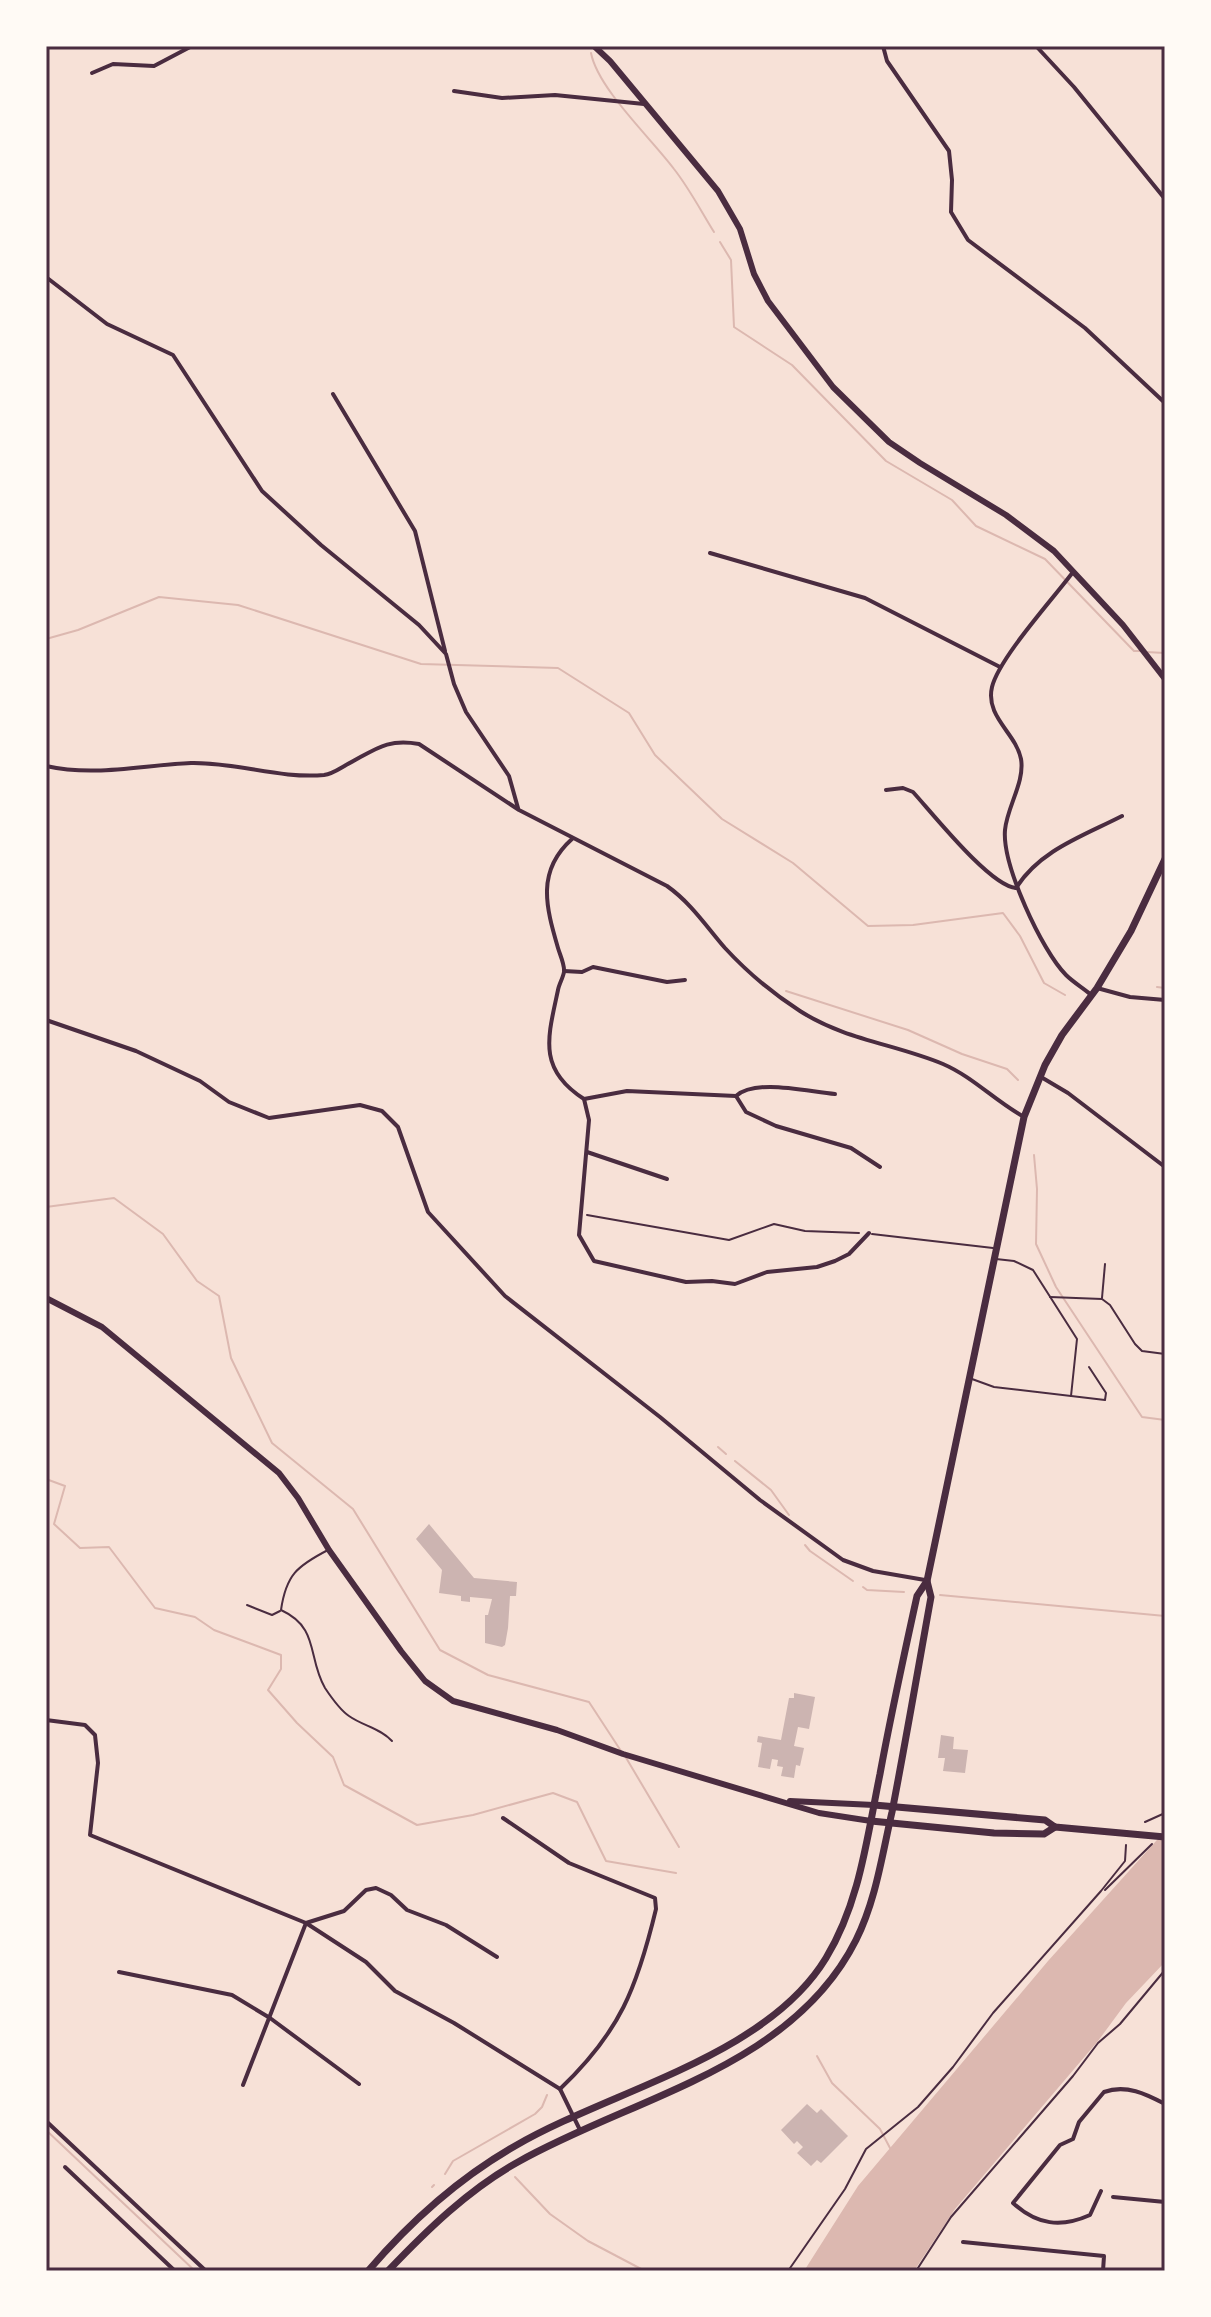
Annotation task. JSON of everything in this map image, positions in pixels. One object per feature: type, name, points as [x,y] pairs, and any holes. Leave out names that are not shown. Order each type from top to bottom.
[{"type":"main road","points":[[594,46],[610,61],[718,191],[740,229],[754,274],[768,301],[833,387],[889,442],[1025,528],[1054,551],[1123,625],[1165,679]]},
{"type":"main road","points":[[368,2271],[401,2235],[451,2189],[515,2146],[755,2029],[798,1993],[826,1958],[846,1920],[863,1864],[917,1596],[927,1581],[1024,1117],[1039,1076],[1062,1035],[1095,992],[1131,931],[1165,859]]},
{"type":"main road","points":[[46,1298],[102,1327],[279,1473],[401,1651],[425,1681],[453,1701],[557,1730],[627,1755],[819,1813],[889,1823],[1006,1833],[1044,1834],[1055,1827]]},
{"type":"main road","points":[[388,2271],[440,2220],[497,2176],[580,2130],[744,2055],[776,2033],[826,1987],[856,1939],[874,1892],[911,1718],[931,1597],[927,1581]]},
{"type":"main road","points":[[782,1801],[893,1806],[1045,1820],[1055,1827],[1161,1837]]},
{"type":"street","points":[[92,73],[113,64],[154,66],[192,46]]},
{"type":"street","points":[[883,46],[887,61],[949,151],[951,212],[968,240],[1085,328],[1165,403]]},
{"type":"street","points":[[1036,46],[1074,87],[1165,199]]},
{"type":"street","points":[[454,91],[502,98],[555,95],[644,104]]},
{"type":"street","points":[[46,277],[107,324],[173,355],[262,491],[321,545],[419,625],[446,654]]},
{"type":"street","points":[[333,394],[415,531],[454,684],[466,712],[509,776],[519,810]]},
{"type":"street","points":[[710,553],[865,598],[1000,667]]},
{"type":"street","points":[[1073,572],[1000,667],[991,692],[991,705],[1019,751],[1022,762],[1005,832],[1006,851],[1016,888],[1055,961],[1066,975],[1095,992],[1165,1000]]},
{"type":"street","points":[[46,766],[72,772],[194,763],[223,764],[273,775],[329,775],[386,743],[404,741],[419,744],[519,810],[683,897],[756,980],[802,1012],[840,1032],[947,1065],[1024,1117]]},
{"type":"street","points":[[886,790],[903,788],[913,792],[976,861],[1007,887],[1016,888]]},
{"type":"street","points":[[1016,888],[1027,870],[1048,853],[1122,816]]},
{"type":"street","points":[[572,839],[560,850],[552,864],[546,896],[564,971],[551,1022],[548,1050],[550,1063],[571,1091],[584,1099],[627,1091],[736,1096],[744,1089],[762,1086],[835,1094]]},
{"type":"street","points":[[564,971],[582,972],[593,967],[667,982],[685,980]]},
{"type":"street","points":[[46,1020],[136,1051],[200,1081],[229,1102],[269,1118],[360,1105],[382,1111],[398,1127],[428,1212],[505,1296],[760,1500],[843,1560],[873,1571],[927,1581]]},
{"type":"street","points":[[1039,1076],[1068,1093],[1165,1167]]},
{"type":"street","points":[[736,1096],[746,1112],[776,1126],[851,1148],[880,1167]]},
{"type":"street","points":[[584,1099],[589,1120],[579,1235],[594,1261],[686,1282],[735,1284],[767,1272],[817,1267],[849,1254],[869,1233]]},
{"type":"street","points":[[587,1152],[667,1179]]},
{"type":"street","points":[[46,1720],[85,1725],[95,1735],[98,1763],[90,1835],[306,1923],[360,1957],[395,1991],[454,2023],[560,2089],[580,2130]]},
{"type":"street","points":[[503,1818],[569,1863],[655,1898],[656,1909],[633,1991],[586,2064],[560,2089]]},
{"type":"street","points":[[306,1923],[344,1911],[366,1890],[376,1888],[391,1895],[407,1910],[446,1925],[497,1957]]},
{"type":"street","points":[[243,2085],[306,1923]]},
{"type":"street","points":[[119,1972],[232,1995],[270,2018],[359,2084]]},
{"type":"street","points":[[1101,2191],[1090,2215],[1071,2223],[1050,2222],[1027,2215],[1013,2203],[1060,2145],[1073,2139],[1079,2122],[1104,2092],[1127,2089],[1151,2095],[1165,2104]]},
{"type":"street","points":[[46,2121],[206,2271]]},
{"type":"street","points":[[65,2167],[175,2271]]},
{"type":"street","points":[[1113,2197],[1165,2202]]},
{"type":"street","points":[[963,2242],[1104,2256],[1103,2271]]},
{"type":"lane","points":[[869,1233],[998,1249]]},
{"type":"lane","points":[[995,1259],[1026,1265],[1033,1270],[1077,1339],[1071,1396]]},
{"type":"lane","points":[[1102,1299],[1105,1264]]},
{"type":"lane","points":[[1048,1297],[1102,1299],[1110,1305],[1142,1351],[1165,1354]]},
{"type":"lane","points":[[971,1379],[994,1387],[1105,1400],[1106,1393],[1089,1367]]},
{"type":"lane","points":[[281,1610],[291,1574],[329,1550]]},
{"type":"lane","points":[[247,1605],[272,1615],[281,1610]]},
{"type":"lane","points":[[281,1610],[292,1615],[306,1629],[318,1672],[348,1716],[385,1734],[392,1741]]},
{"type":"path","points":[[581,1213],[729,1240],[774,1224],[805,1231],[869,1233]]},
{"type":"path","points":[[1145,1822],[1165,1813]]},
{"type":"path","points":[[1101,1891],[1109,1888],[1161,1837]]},
{"type":"path","points":[[788,2271],[845,2189],[866,2149],[903,2120],[935,2087],[993,2013],[1125,1861],[1126,1845]]},
{"type":"path","points":[[916,2271],[951,2217],[1098,2043],[1120,2024],[1165,1970]]},
{"type":"shaded area","points":[[1165,1831],[1165,1962],[1126,2003],[1098,2041],[955,2209],[914,2271],[804,2271],[858,2186],[1048,1961]]},
{"type":"building","points":[[429,1524],[474,1578],[517,1582],[516,1596],[510,1596],[508,1628],[502,1647],[485,1643],[485,1615],[488,1615],[492,1599],[470,1597],[470,1602],[461,1601],[461,1596],[439,1593],[442,1570],[416,1539]]},
{"type":"building","points":[[794,1693],[815,1697],[809,1729],[798,1727],[794,1746],[804,1748],[794,1778],[781,1776],[783,1767],[777,1766],[778,1760],[772,1759],[770,1769],[758,1767],[762,1743],[757,1742],[758,1736],[781,1740],[789,1698],[794,1698]]},
{"type":"building","points":[[941,1735],[954,1737],[953,1749],[968,1750],[965,1773],[943,1771],[945,1758],[938,1758]]},
{"type":"building","points":[[807,2104],[817,2113],[821,2109],[848,2136],[821,2163],[817,2160],[811,2166],[797,2153],[803,2147],[797,2141],[794,2144],[781,2130]]},
{"type":"waterway","points":[[591,53],[614,97],[679,176],[714,232]]},
{"type":"waterway","points":[[720,242],[731,260],[734,327],[792,365],[886,461],[952,500],[976,526],[1045,559],[1134,651],[1140,651]]},
{"type":"waterway","points":[[46,639],[78,630],[159,597],[238,605],[421,664],[558,668],[629,713],[655,755],[722,819],[793,863],[868,926],[913,925],[1003,913],[1020,936],[1044,983],[1065,995]]},
{"type":"waterway","points":[[1146,652],[1165,653]]},
{"type":"waterway","points":[[1157,987],[1165,988]]},
{"type":"waterway","points":[[786,991],[908,1030],[962,1054],[1007,1069],[1018,1080]]},
{"type":"waterway","points":[[1034,1155],[1036,1244],[1056,1287],[1142,1417],[1165,1420]]},
{"type":"waterway","points":[[46,1207],[114,1198],[163,1234],[197,1281],[219,1296],[231,1358],[272,1443],[353,1509],[440,1650],[488,1675],[589,1702],[621,1751]]},
{"type":"waterway","points":[[718,1447],[726,1454]]},
{"type":"waterway","points":[[735,1461],[771,1490],[789,1515]]},
{"type":"waterway","points":[[46,1479],[65,1486],[54,1524],[80,1548],[109,1547],[155,1608],[195,1617],[214,1630],[281,1655],[281,1669],[268,1690],[333,1757],[344,1785],[417,1825],[473,1815],[553,1793],[577,1802],[606,1861],[676,1873]]},
{"type":"waterway","points":[[805,1545],[853,1581]]},
{"type":"waterway","points":[[863,1587],[867,1590],[904,1592]]},
{"type":"waterway","points":[[940,1595],[1165,1616]]},
{"type":"waterway","points":[[625,1756],[679,1847]]},
{"type":"waterway","points":[[817,2056],[832,2083],[880,2129],[890,2148]]},
{"type":"waterway","points":[[445,2174],[453,2161],[535,2114],[547,2095]]},
{"type":"waterway","points":[[46,2130],[195,2271]]},
{"type":"waterway","points":[[515,2177],[550,2214],[588,2241],[645,2271]]}]
